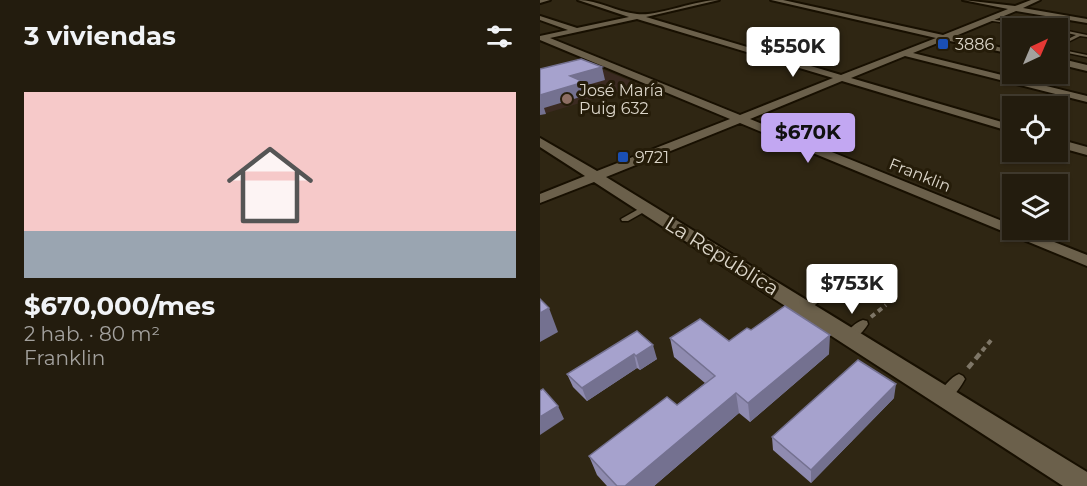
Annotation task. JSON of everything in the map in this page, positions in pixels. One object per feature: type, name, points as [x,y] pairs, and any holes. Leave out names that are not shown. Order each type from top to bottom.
[{"type":"street","points":[[540,1],[547,0]]},
{"type":"street","points":[[581,0],[1002,126]]},
{"type":"street","points":[[541,38],[716,0]]},
{"type":"street","points":[[774,0],[1002,50]]},
{"type":"street","points":[[966,0],[1085,19]]},
{"type":"street","points":[[540,199],[1037,0]]},
{"type":"street","points":[[540,18],[576,30]]},
{"type":"street","name":"Franklin","points":[[541,38],[1087,261]]},
{"type":"street","points":[[903,53],[1087,99]]},
{"type":"street","points":[[1068,64],[1087,68]]},
{"type":"street","name":"La República","points":[[540,142],[647,208],[812,302],[856,330],[944,396],[1086,486]]},
{"type":"street","points":[[1068,146],[1087,152]]},
{"type":"lane","points":[[1056,18],[1060,16]]},
{"type":"lane","points":[[988,20],[1002,22]]},
{"type":"lane","points":[[1068,32],[1087,36]]},
{"type":"lane","points":[[1068,42],[1080,34]]},
{"type":"lane","points":[[1068,51],[1087,56]]},
{"type":"lane","points":[[625,219],[647,208]]},
{"type":"lane","points":[[944,396],[959,379]]},
{"type":"path","points":[[812,302],[844,277]]},
{"type":"path","points":[[856,330],[886,304]]},
{"type":"path","points":[[959,379],[993,338]]},
{"type":"shaded area","name":"José María Puig 632","points":[[597,67],[640,85],[540,115],[540,82]]},
{"type":"building","points":[[581,59],[602,67],[570,76],[584,82],[540,95],[540,69]]},
{"type":"building","points":[[540,299],[549,308],[540,313]]},
{"type":"building","points":[[785,306],[830,335],[748,403],[736,393],[625,486],[617,486],[589,456],[667,397],[677,405],[715,376],[670,338],[700,319],[729,341],[747,328],[751,330]]},
{"type":"building","points":[[637,331],[653,345],[636,356],[634,354],[582,388],[567,374]]},
{"type":"building","points":[[858,360],[896,384],[811,470],[772,437]]},
{"type":"building","points":[[543,389],[558,406],[540,417],[540,391]]},
{"type":"place","name":"3886","points":[[943,44]]},
{"type":"place","name":"José María Puig 632","points":[[567,99]]},
{"type":"place","name":"9721","points":[[623,157]]}]
